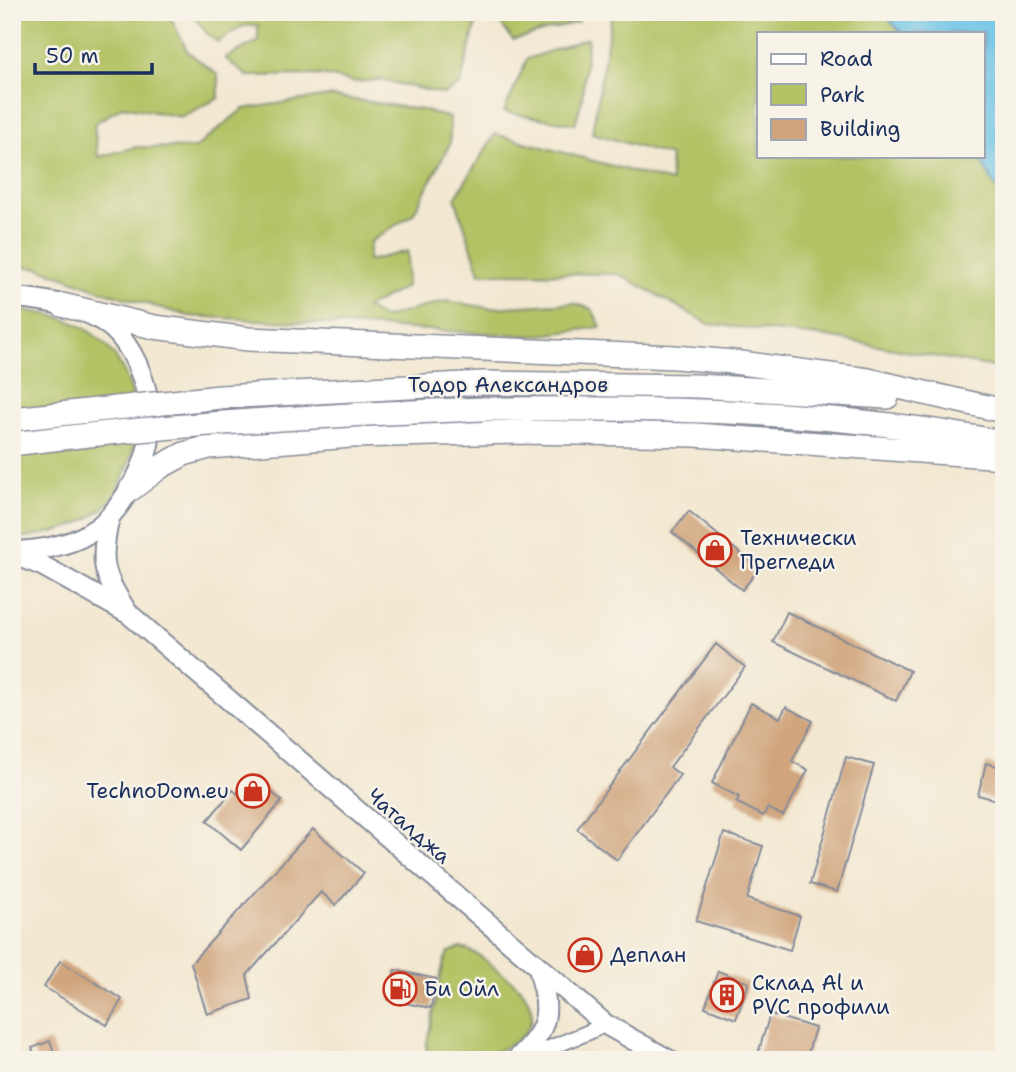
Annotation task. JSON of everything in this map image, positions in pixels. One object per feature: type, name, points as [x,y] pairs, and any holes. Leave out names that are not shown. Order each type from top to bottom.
[{"type":"highway","points":[[62,305],[165,329],[248,340],[675,357],[733,362],[868,380],[1004,411]]},
{"type":"highway","name":"Тодор Александров","points":[[12,419],[220,397],[483,383],[697,386],[880,396],[1004,416]]},
{"type":"highway","name":"Тодор Александров","points":[[12,444],[227,421],[483,409],[697,411],[870,422],[1004,443]]},
{"type":"highway","points":[[131,489],[160,467],[184,454],[209,447],[351,436],[519,432],[695,435],[1004,457]]},
{"type":"main road","points":[[12,297],[39,299],[62,305],[101,321],[112,329],[131,351],[145,383],[151,415],[149,446],[145,459],[131,489],[110,516],[91,533],[72,542],[12,553]]},
{"type":"main road","name":"Чаталджа","points":[[110,516],[104,565],[107,579],[129,614]]},
{"type":"main road","name":"Чаталджа","points":[[12,553],[41,565],[129,614],[605,1024],[669,1060]]},
{"type":"main road","points":[[518,1060],[537,1039],[546,1017],[546,998],[538,966]]},
{"type":"street","points":[[518,1060],[605,1024]]},
{"type":"green space","points":[[12,12],[168,12],[188,52],[218,75],[219,98],[181,117],[123,106],[94,124],[98,157],[136,147],[195,148],[243,109],[329,96],[423,110],[450,118],[450,144],[413,214],[370,242],[368,261],[408,251],[406,287],[366,308],[384,318],[446,301],[489,308],[574,303],[592,309],[601,327],[534,336],[189,316],[105,292],[39,268],[12,266]]},
{"type":"green space","points":[[191,12],[479,12],[460,85],[444,94],[381,80],[354,82],[322,75],[247,76],[225,58],[258,41],[258,25],[243,26],[218,42],[208,35]]},
{"type":"green space","points":[[505,12],[581,12],[578,22],[513,40],[500,23]]},
{"type":"green space","points":[[612,12],[882,12],[901,32],[757,32],[757,158],[979,158],[1004,201],[1004,369],[828,337],[709,324],[619,274],[480,273],[455,198],[495,134],[671,182],[670,156],[592,133]]},
{"type":"green space","points":[[588,38],[582,100],[575,124],[504,112],[527,59]]},
{"type":"green space","points":[[12,309],[67,320],[84,328],[101,341],[115,356],[125,374],[132,393],[135,433],[132,454],[120,484],[101,510],[65,529],[12,539]]},
{"type":"green space","points":[[460,948],[481,957],[521,989],[529,1003],[532,1016],[529,1027],[511,1044],[485,1055],[456,1061],[429,1060],[426,1047],[444,961],[449,952]]},
{"type":"water","points":[[882,12],[1004,12],[1004,201],[979,158],[984,158],[984,32],[901,32]]},
{"type":"building","name":"Технически Прегледи","points":[[689,511],[759,569],[742,590],[672,532]]},
{"type":"building","points":[[787,612],[910,671],[896,701],[773,642]]},
{"type":"building","points":[[716,644],[745,667],[670,767],[680,775],[617,860],[577,829]]},
{"type":"building","points":[[751,703],[780,718],[786,707],[813,721],[792,761],[808,770],[783,816],[768,808],[763,816],[736,802],[739,797],[712,783]]},
{"type":"building","points":[[846,757],[874,765],[837,892],[810,884]]},
{"type":"building","points":[[986,763],[1004,768],[1004,802],[978,795]]},
{"type":"building","points":[[253,776],[282,801],[241,850],[207,821],[233,790],[238,794]]},
{"type":"building","points":[[313,829],[364,873],[336,905],[321,892],[247,975],[252,999],[207,1014],[191,963]]},
{"type":"building","points":[[724,833],[763,846],[747,899],[800,916],[790,950],[696,921]]},
{"type":"building","points":[[60,961],[122,999],[107,1025],[44,987]]},
{"type":"building","points":[[395,970],[437,979],[431,1008],[389,1000]]},
{"type":"building","name":"Склад Al и PVC профили","points":[[718,971],[749,983],[736,1019],[705,1007]]},
{"type":"building","points":[[770,1014],[815,1028],[806,1060],[756,1060]]},
{"type":"building","points":[[50,1041],[57,1060],[36,1060],[32,1048]]},
{"type":"place","name":"Технически Прегледи","points":[[715,550]]},
{"type":"place","name":"TechnoDom.eu","points":[[253,791]]},
{"type":"place","name":"Деплан","points":[[585,955]]},
{"type":"place","name":"Би Ойл","points":[[400,989]]},
{"type":"place","name":"Склад Al и PVC профили","points":[[727,995]]}]
